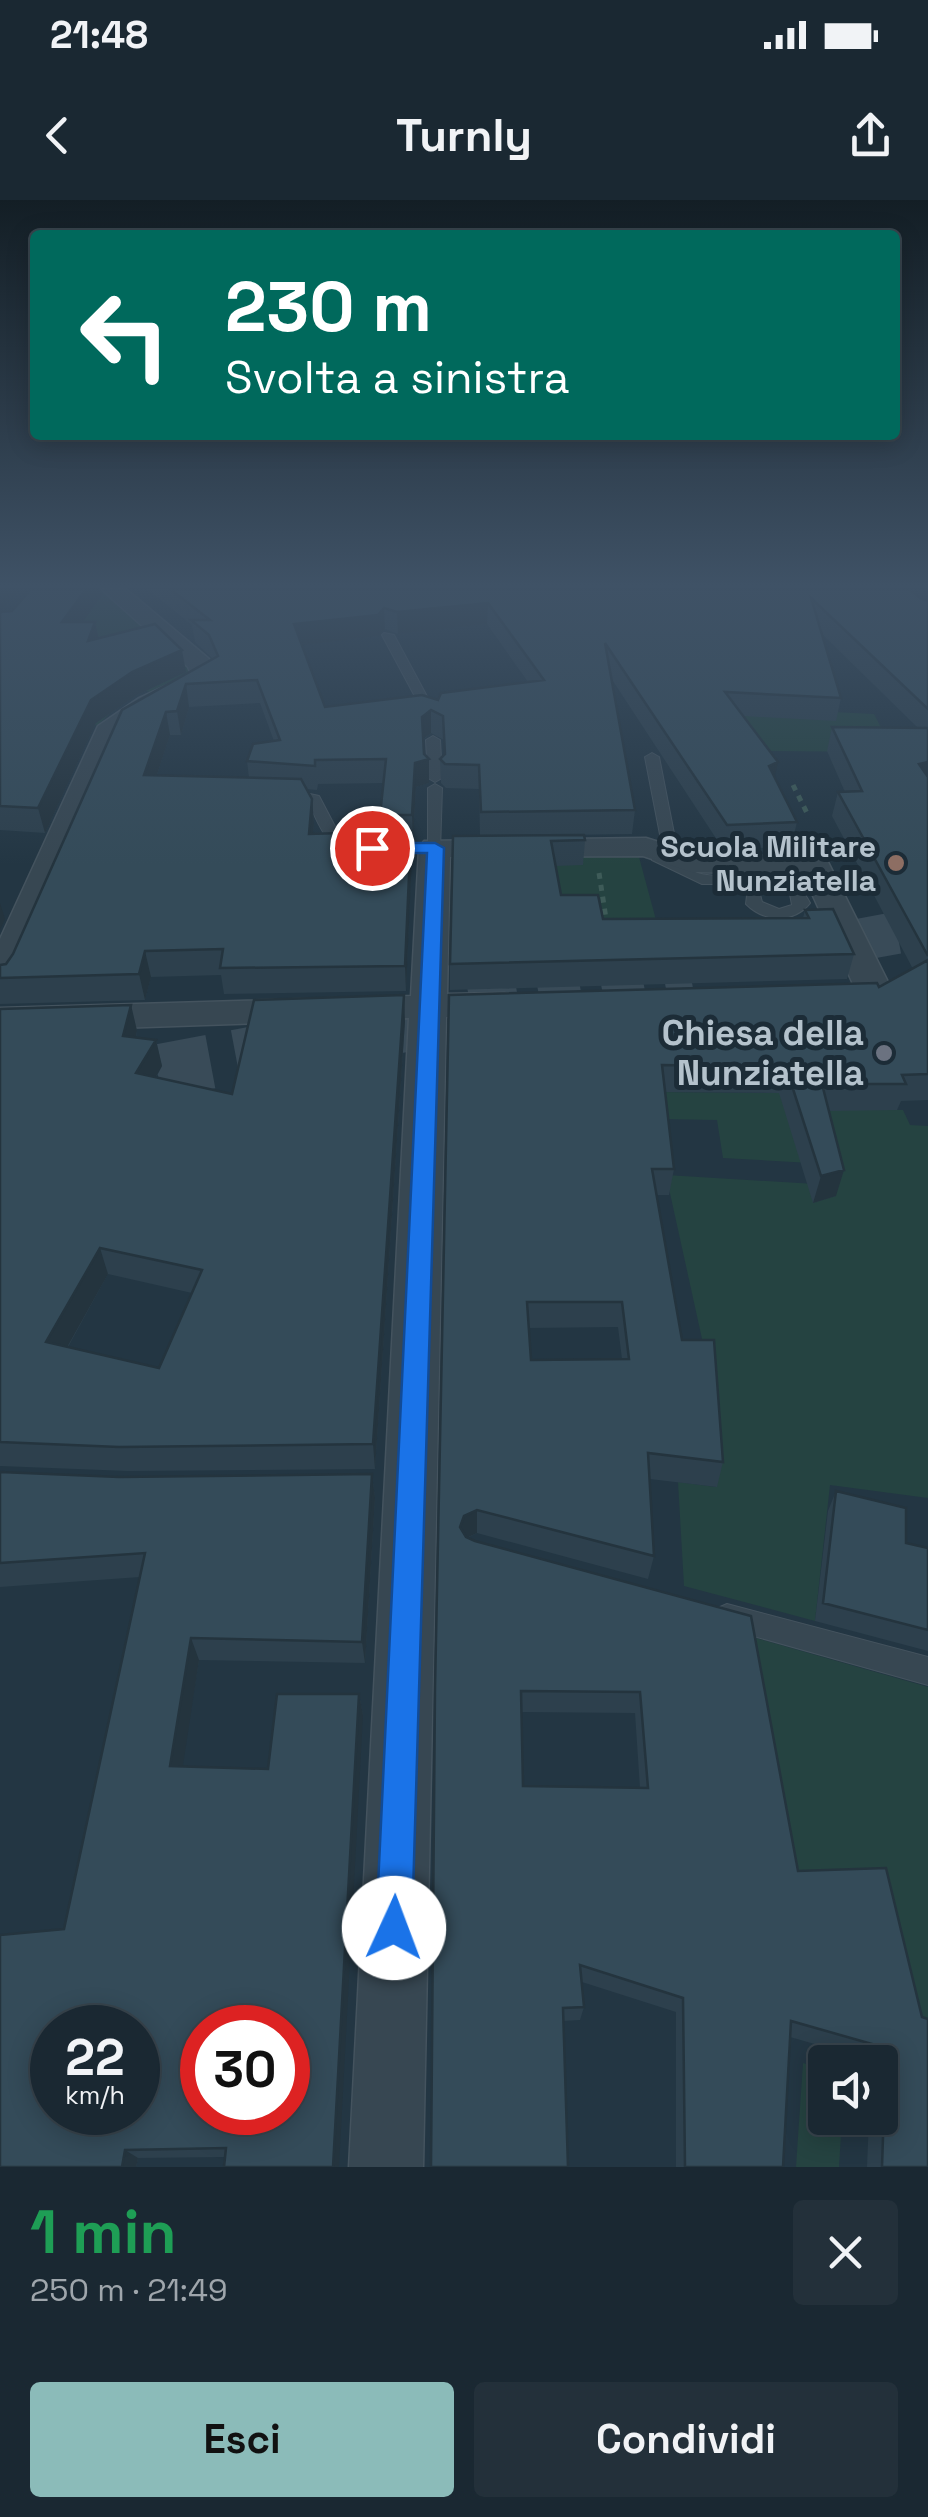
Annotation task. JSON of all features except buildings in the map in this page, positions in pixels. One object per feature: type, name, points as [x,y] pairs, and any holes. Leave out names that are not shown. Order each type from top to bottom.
[{"type":"street","points":[[0,978],[112,726],[197,681]]},
{"type":"street","points":[[386,2167],[406,1508],[435,848],[637,847],[676,853],[697,863],[815,865],[876,994],[798,996]]},
{"type":"street","points":[[0,1020],[541,1003]]},
{"type":"lane","points":[[413,681],[432,717]]},
{"type":"lane","points":[[262,792],[311,796],[337,843],[366,848],[435,848],[433,740]]},
{"type":"lane","points":[[652,756],[676,853],[706,880],[772,880],[788,884],[802,903],[796,910],[778,914],[756,907],[753,890]]},
{"type":"lane","points":[[702,1610],[928,1671]]},
{"type":"path","points":[[794,785],[809,818]]},
{"type":"path","points":[[587,847],[589,866],[598,872],[610,938]]},
{"type":"green space","points":[[75,681],[187,681],[154,694],[137,687],[99,724],[69,736]]},
{"type":"green space","points":[[874,714],[894,752],[751,751],[722,715]]},
{"type":"green space","points":[[582,857],[639,857],[656,920],[564,921],[550,866]]},
{"type":"green space","points":[[657,1092],[779,1093],[865,1110],[903,1110],[910,1125],[928,1126],[928,1498],[830,1485],[815,1621],[684,1586],[678,1482],[716,1487],[708,1366],[666,1175],[832,1185],[828,1164],[723,1158],[717,1120],[661,1119]]},
{"type":"green space","points":[[742,1634],[928,1687],[928,2038],[787,1888]]},
{"type":"green space","points":[[803,2063],[808,2065],[808,2135],[841,2135],[839,2167],[796,2167]]},
{"type":"tunnel","points":[[794,952],[928,927]]},
{"type":"tunnel","points":[[478,1012],[690,972]]},
{"type":"tunnel","points":[[0,1101],[491,1009]]},
{"type":"place","name":"Scuola Militare Nunziatella","points":[[896,863]]},
{"type":"place","name":"Chiesa della Nunziatella","points":[[884,1053]]},
{"type":"route","points":[[372,848],[435,848],[394,1928]]}]
